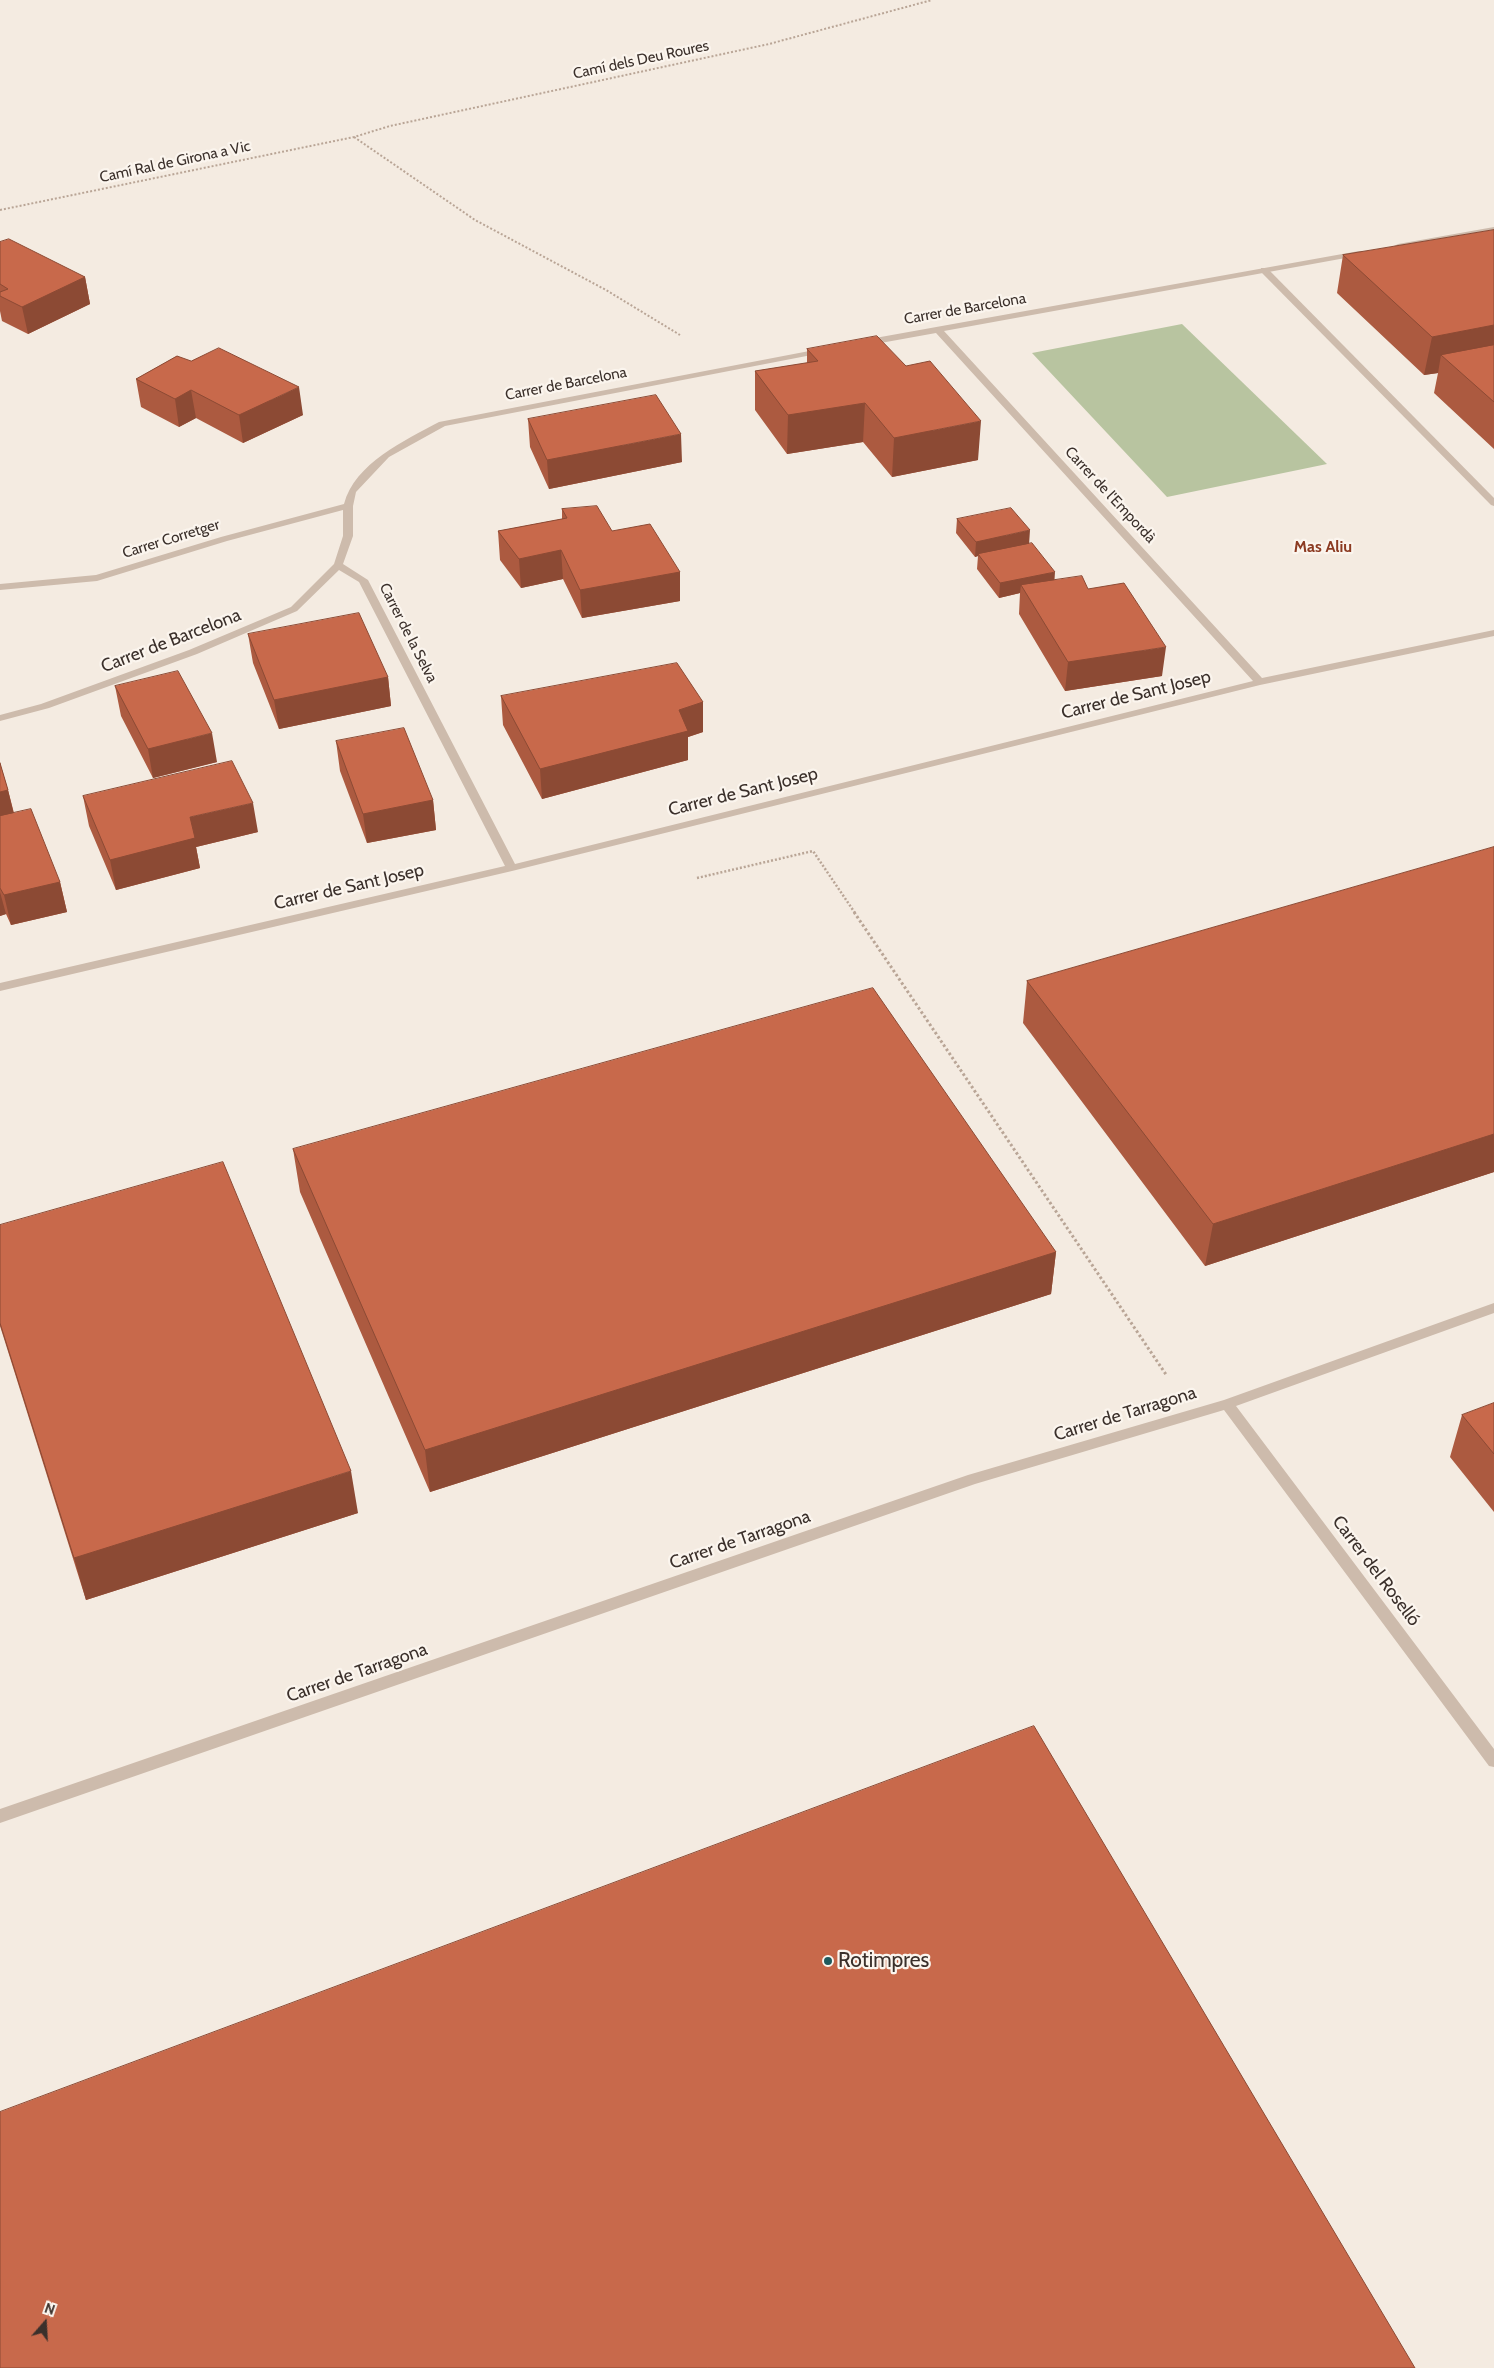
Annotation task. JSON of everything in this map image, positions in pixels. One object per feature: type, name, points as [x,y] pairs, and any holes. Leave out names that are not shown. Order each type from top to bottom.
[{"type":"street","points":[[1388,248],[1494,229]]},
{"type":"street","name":"Carrer de Barcelona","points":[[859,344],[1369,251]]},
{"type":"street","points":[[1264,270],[1494,503]]},
{"type":"street","name":"Carrer de l'Empordà","points":[[937,329],[1260,682]]},
{"type":"street","name":"Carrer de Barcelona","points":[[348,506],[352,491],[386,455],[442,424],[732,366],[830,349]]},
{"type":"street","points":[[338,565],[348,536],[348,506]]},
{"type":"street","name":"Carrer Corretger","points":[[0,587],[97,578],[224,539],[348,506]]},
{"type":"street","name":"Carrer de Barcelona","points":[[0,718],[45,706],[193,652],[294,609],[338,565]]},
{"type":"street","name":"Carrer de la Selva","points":[[338,565],[363,580],[512,868]]},
{"type":"street","name":"Carrer de Sant Josep","points":[[0,987],[512,868],[1260,682],[1494,633]]},
{"type":"street","name":"Carrer de Tarragona","points":[[0,1816],[973,1479],[1227,1404],[1494,1308]]},
{"type":"street","name":"Carrer del Roselló","points":[[1227,1404],[1494,1762]]},
{"type":"path","name":"Camí dels Deu Roures","points":[[354,137],[390,126],[769,44],[932,0]]},
{"type":"path","name":"Camí Ral de Girona a Vic","points":[[0,210],[354,137]]},
{"type":"path","points":[[354,137],[475,220],[606,290],[732,366]]},
{"type":"path","points":[[697,878],[813,851],[1192,1414]]},
{"type":"green space","points":[[1182,324],[1327,464],[1167,497],[1032,353]]},
{"type":"building","points":[[1494,230],[1494,325],[1432,337],[1343,255]]},
{"type":"building","points":[[9,239],[85,277],[22,307],[0,296],[0,292],[8,289],[0,284],[0,242]]},
{"type":"building","points":[[877,336],[906,366],[930,361],[981,421],[894,438],[865,403],[788,415],[755,371],[818,361],[807,349]]},
{"type":"building","points":[[1494,345],[1494,402],[1441,355]]},
{"type":"building","points":[[219,348],[299,387],[239,415],[191,390],[175,399],[136,379],[177,356],[191,361]]},
{"type":"building","points":[[656,395],[681,434],[547,460],[528,419]]},
{"type":"building","points":[[597,506],[612,531],[650,524],[680,572],[580,590],[561,550],[519,559],[498,531],[567,518],[562,509]]},
{"type":"building","points":[[1011,508],[1030,530],[976,542],[957,519]]},
{"type":"building","points":[[1032,543],[1055,572],[1000,583],[978,554]]},
{"type":"building","points":[[1082,576],[1088,589],[1124,583],[1166,647],[1068,662],[1021,585]]},
{"type":"building","points":[[359,613],[388,677],[274,700],[248,634]]},
{"type":"building","points":[[677,663],[703,702],[679,710],[688,731],[540,769],[501,696]]},
{"type":"building","points":[[178,671],[212,733],[148,749],[115,686]]},
{"type":"building","points":[[404,728],[433,800],[363,814],[336,741]]},
{"type":"building","points":[[232,761],[253,803],[190,817],[195,838],[110,860],[83,796]]},
{"type":"building","points":[[0,763],[8,790],[0,792]]},
{"type":"building","points":[[31,809],[60,882],[4,895],[0,888],[0,816]]},
{"type":"building","points":[[1494,847],[1494,1134],[1213,1224],[1027,981]]},
{"type":"building","points":[[873,988],[1056,1252],[425,1450],[293,1149]]},
{"type":"building","points":[[223,1162],[351,1471],[74,1558],[0,1323],[0,1225]]},
{"type":"building","points":[[1494,1403],[1494,1454],[1462,1415]]},
{"type":"building","name":"Rotimpres","points":[[1034,1726],[1415,2368],[0,2368],[0,2112]]},
{"type":"place","name":"Rotimpres","points":[[828,1961]]},
{"type":"district","name":"Mas Aliu","points":[[1323,547]]}]
